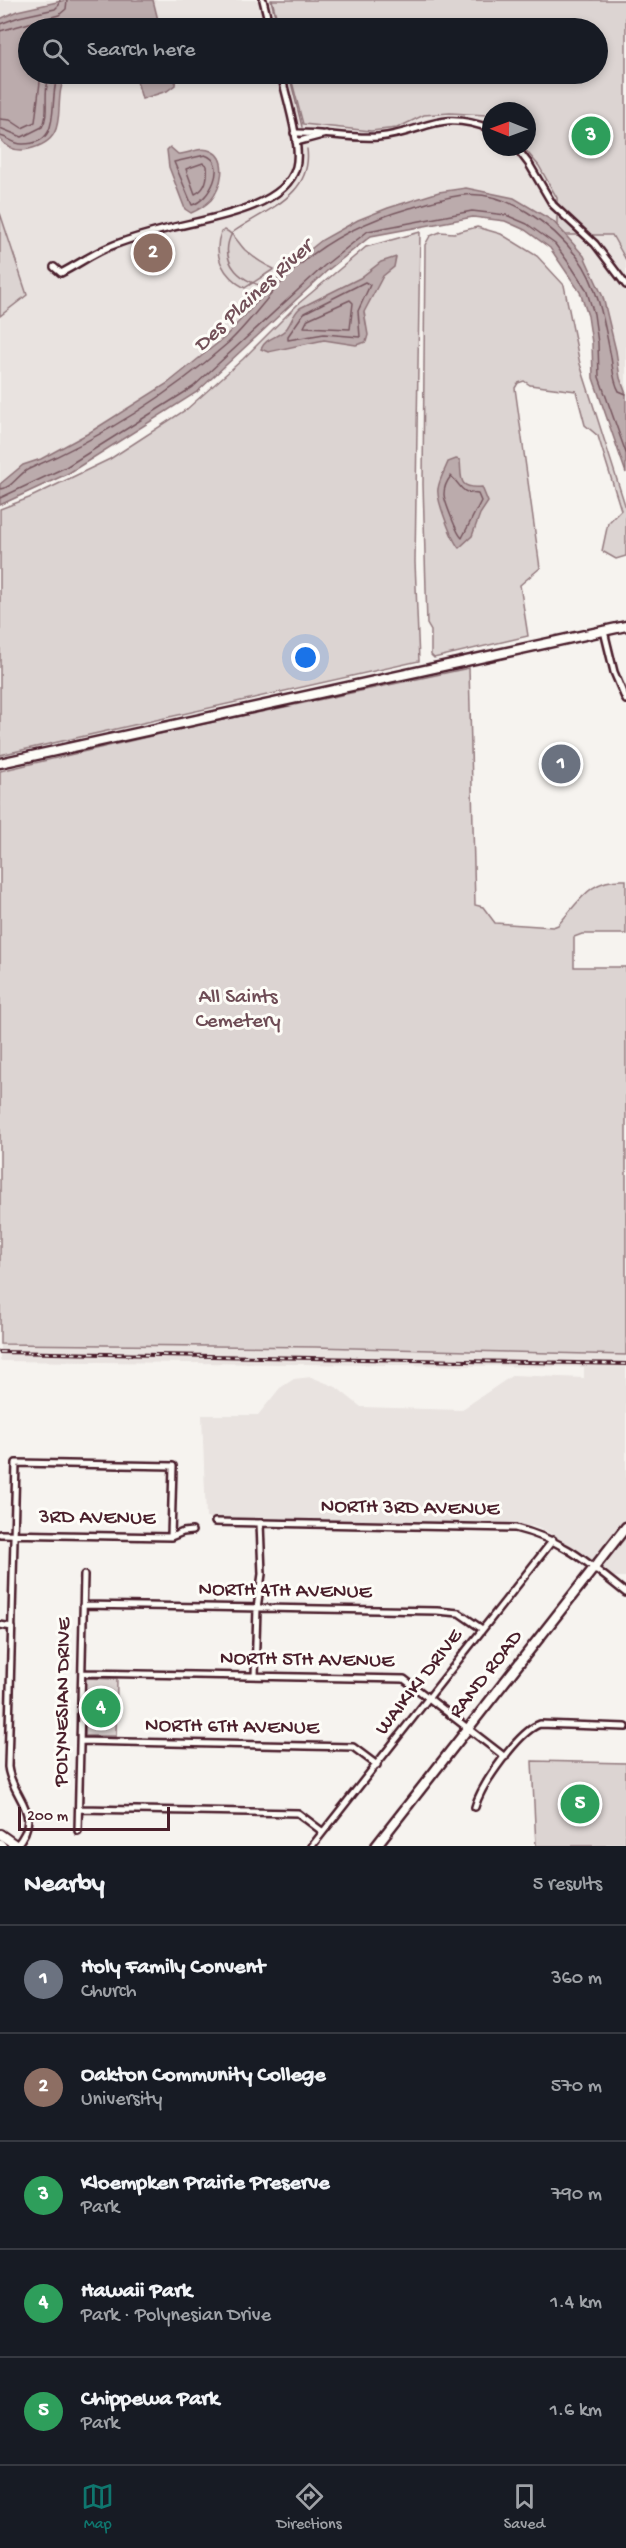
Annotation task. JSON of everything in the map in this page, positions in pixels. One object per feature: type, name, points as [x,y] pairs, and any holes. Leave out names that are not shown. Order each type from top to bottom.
[{"type":"main road","points":[[0,764],[626,626]]},
{"type":"main road","name":"RAND ROAD","points":[[376,1846],[626,1527]]},
{"type":"main road","points":[[0,1834],[16,1846]]},
{"type":"street","points":[[263,0],[268,18]]},
{"type":"street","points":[[54,267],[61,273],[110,247],[171,228],[203,222],[275,195],[290,182],[294,174],[298,151],[283,84]]},
{"type":"street","points":[[294,133],[384,136],[443,120],[463,121],[482,126]]},
{"type":"street","points":[[296,142],[328,134]]},
{"type":"street","points":[[523,156],[553,205],[595,244],[626,285]]},
{"type":"street","points":[[604,631],[610,658],[626,700]]},
{"type":"street","points":[[16,1846],[22,1839],[28,1822],[24,1802],[9,1780],[16,1463],[173,1466],[171,1537]]},
{"type":"street","name":"NORTH 3RD AVENUE","points":[[215,1522],[515,1528],[553,1540],[626,1593]]},
{"type":"street","points":[[255,1676],[257,1608],[261,1574],[260,1523]]},
{"type":"street","name":"3RD AVENUE","points":[[0,1534],[171,1537],[192,1531]]},
{"type":"street","name":"WAIKIKI DRIVE","points":[[312,1846],[553,1540]]},
{"type":"street","name":"POLYNESIAN DRIVE","points":[[78,1831],[84,1575]]},
{"type":"street","name":"NORTH 4TH AVENUE","points":[[83,1605],[459,1613],[482,1629]]},
{"type":"street","points":[[0,1625],[12,1627]]},
{"type":"street","name":"NORTH 5TH AVENUE","points":[[82,1673],[404,1679],[505,1757]]},
{"type":"street","points":[[0,1697],[10,1697]]},
{"type":"street","points":[[475,1807],[478,1795],[505,1757],[527,1732],[540,1724],[626,1726]]},
{"type":"street","name":"NORTH 6TH AVENUE","points":[[80,1741],[353,1747],[376,1765]]},
{"type":"street","points":[[78,1809],[298,1813],[323,1832]]},
{"type":"shaded area","points":[[0,0],[554,0],[554,18],[18,18],[18,84],[555,84],[557,226],[514,198],[466,188],[439,192],[358,220],[322,240],[291,265],[224,338],[168,383],[87,434],[41,459],[23,465],[0,484]]},
{"type":"shaded area","points":[[566,235],[626,235],[626,394],[620,378],[603,297],[584,257]]},
{"type":"shaded area","points":[[0,1344],[369,1348],[626,1355],[626,1577],[611,1577],[586,1556],[546,1531],[532,1526],[206,1518],[202,1415],[258,1415],[280,1388],[294,1379],[311,1377],[336,1387],[361,1407],[461,1410],[513,1375],[584,1378],[584,1367],[0,1361]]},
{"type":"green space","points":[[272,0],[626,0],[626,260],[612,235],[566,235],[557,226],[557,198],[539,166],[531,156],[536,156],[536,102],[482,102],[482,115],[450,113],[424,115],[397,128],[371,131],[303,124],[293,84],[608,84],[608,18],[276,18]]},
{"type":"green space","points":[[0,213],[27,295],[0,316]]},
{"type":"green space","points":[[477,227],[501,234],[537,256],[564,285],[580,364],[626,508],[626,556],[616,559],[602,551],[608,523],[621,510],[598,436],[585,425],[576,391],[530,385],[524,381],[518,383],[515,388],[540,568],[520,585],[528,636],[434,658],[431,655],[431,631],[427,624],[423,484],[425,245],[430,236],[440,232],[454,233]]},
{"type":"green space","points":[[225,230],[252,256],[274,269],[245,288],[231,278],[222,265],[218,249],[221,232]]},
{"type":"green space","points":[[420,232],[415,562],[419,661],[0,755],[0,509],[29,498],[110,459],[187,409],[243,359],[298,304],[366,247]]},
{"type":"green space","name":"All Saints Cemetery","points":[[469,668],[475,905],[483,907],[495,923],[553,927],[558,925],[579,900],[594,887],[613,880],[626,880],[626,934],[582,934],[574,937],[574,967],[626,967],[626,1355],[315,1347],[0,1344],[0,771],[199,725]]},
{"type":"green space","points":[[85,1678],[117,1679],[116,1736],[85,1736]]},
{"type":"green space","points":[[532,1761],[626,1763],[626,1846],[536,1846]]},
{"type":"water","points":[[66,0],[153,0],[158,18],[18,18],[18,84],[62,84],[58,119],[52,137],[43,144],[20,150],[6,145],[0,139],[0,19],[17,11]]},
{"type":"water","points":[[138,84],[175,84],[167,91],[142,99]]},
{"type":"water","points":[[170,147],[178,154],[199,150],[211,151],[220,160],[222,174],[215,195],[191,213],[185,209],[169,167],[167,150]]},
{"type":"water","points":[[466,188],[514,198],[553,221],[584,256],[603,297],[620,378],[626,394],[626,473],[593,378],[592,343],[588,316],[580,292],[550,248],[525,230],[505,221],[473,217],[371,236],[328,270],[197,392],[69,473],[0,505],[0,484],[23,465],[41,459],[87,434],[168,383],[224,338],[291,265],[322,240],[358,220],[388,208],[439,192]]},
{"type":"water","points":[[396,257],[394,267],[383,276],[364,312],[368,335],[366,342],[356,345],[324,340],[268,352],[261,349],[266,342],[287,328],[300,308],[360,278],[381,262]]},
{"type":"water","points":[[460,460],[462,481],[468,486],[482,487],[488,502],[480,514],[472,536],[459,548],[445,519],[438,494],[448,462]]},
{"type":"waterway","points":[[271,0],[276,18]]},
{"type":"waterway","points":[[291,84],[302,127]]},
{"type":"waterway","name":"Des Plaines River","points":[[271,287],[242,277],[230,263],[228,244],[232,233],[271,209],[294,191],[307,165],[307,149]]},
{"type":"railway","points":[[0,1352],[626,1364]]},
{"type":"place","name":"Kloempken Prairie Preserve","points":[[591,136]]},
{"type":"place","name":"Oakton Community College","points":[[153,253]]},
{"type":"place","name":"Holy Family Convent","points":[[561,764]]},
{"type":"place","name":"Hawaii Park","points":[[101,1708]]},
{"type":"place","name":"Chippewa Park","points":[[580,1804]]}]
